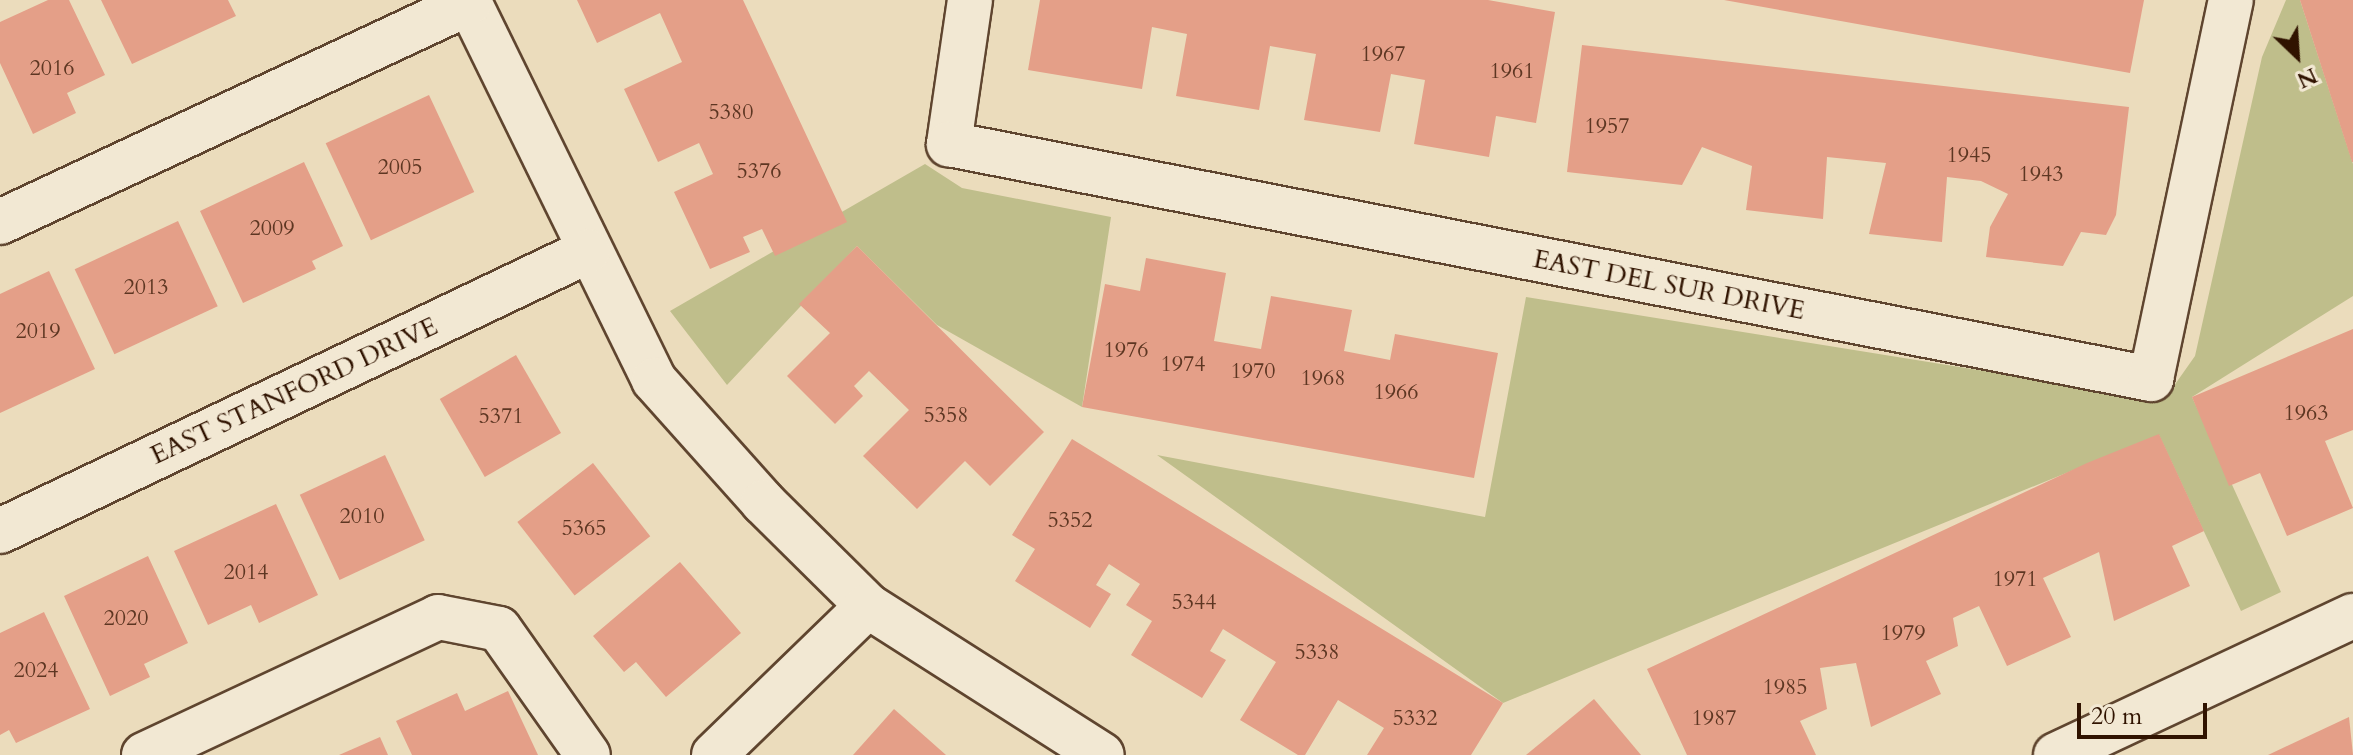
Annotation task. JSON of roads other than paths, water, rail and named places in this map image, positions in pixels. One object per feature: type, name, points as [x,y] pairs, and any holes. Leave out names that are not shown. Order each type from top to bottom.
[{"type":"street","name":"EAST DEL SUR DRIVE","points":[[970,0],[949,144],[2151,379],[2231,0]]},
{"type":"street","points":[[0,222],[468,2],[654,380],[763,502],[868,606],[1086,751]]},
{"type":"street","name":"EAST STANFORD DRIVE","points":[[0,531],[588,251]]},
{"type":"street","points":[[714,755],[868,606]]},
{"type":"street","points":[[2056,755],[2353,616]]},
{"type":"street","points":[[144,755],[438,617],[499,629],[588,755]]}]
